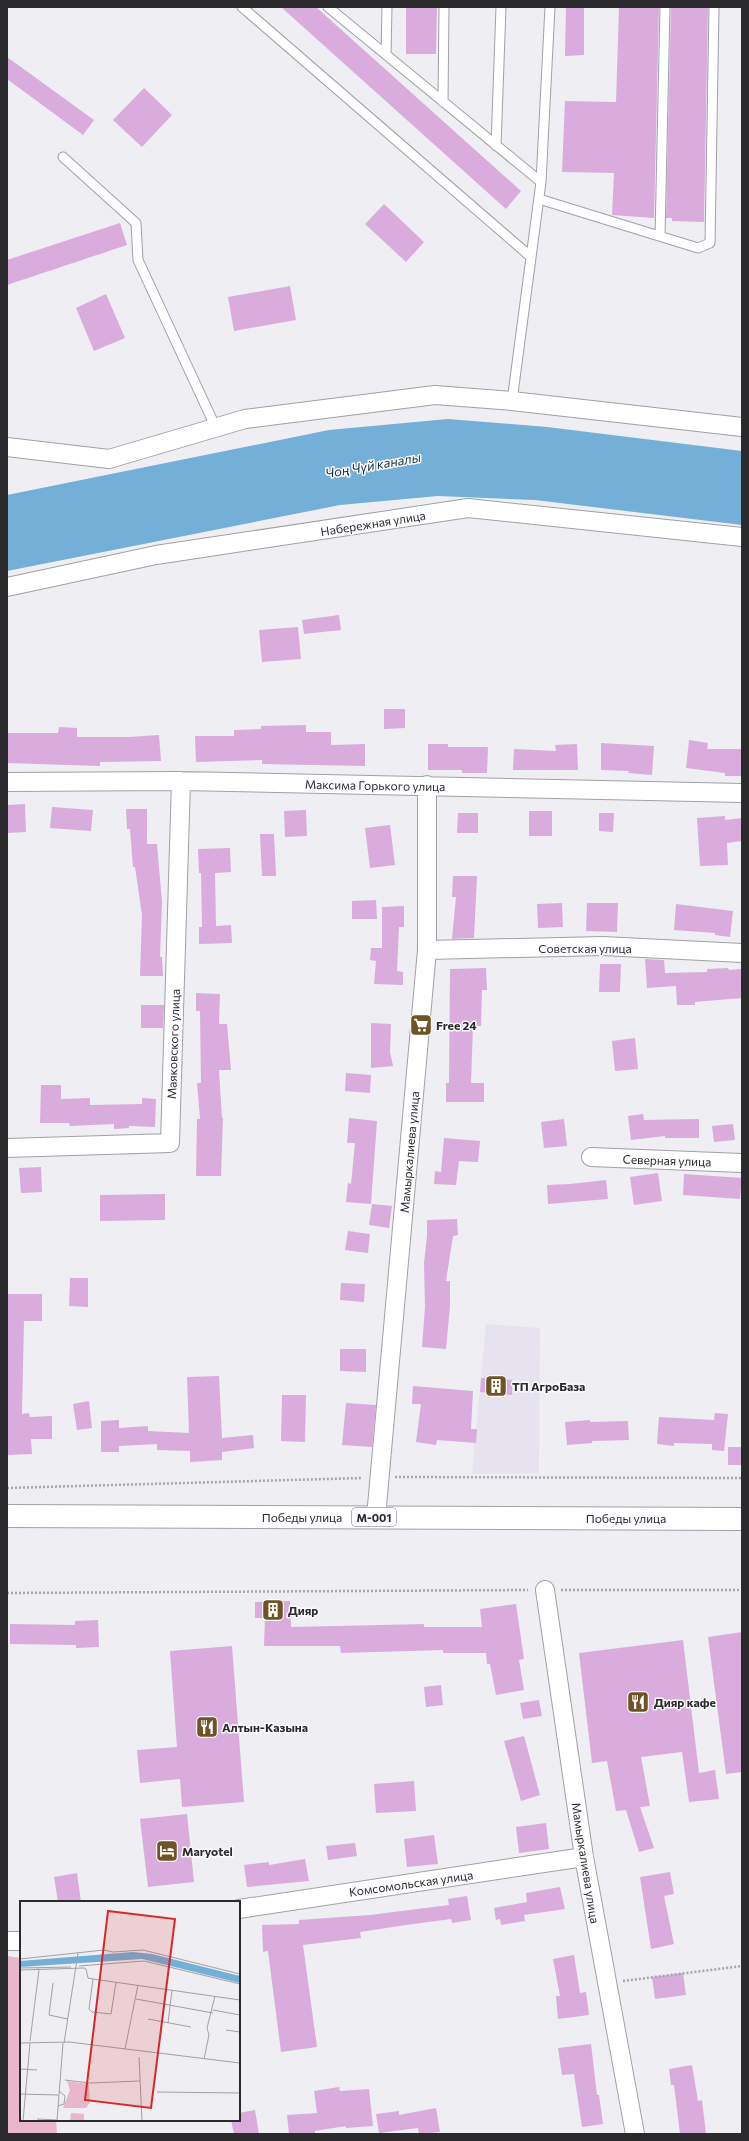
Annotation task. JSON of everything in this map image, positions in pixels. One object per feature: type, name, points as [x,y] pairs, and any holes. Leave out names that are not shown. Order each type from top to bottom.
[{"type":"main road","name":"Победы улица","points":[[7,1516],[742,1519]]},
{"type":"street","points":[[7,447],[109,459],[245,419],[435,395],[512,401],[742,427]]},
{"type":"street","name":"Набережная улица","points":[[7,587],[156,555],[468,508],[742,537]]},
{"type":"street","name":"Максима Горького улица","points":[[7,782],[181,781],[742,793]]},
{"type":"street","name":"Маяковского улица","points":[[7,1148],[170,1143],[181,781]]},
{"type":"street","name":"Мамыркалиева улица","points":[[376,1517],[427,950],[427,786]]},
{"type":"street","name":"Советская улица","points":[[427,950],[604,946],[742,953]]},
{"type":"street","name":"Северная улица","points":[[591,1157],[742,1163]]},
{"type":"street","name":"Мамыркалиева улица","points":[[545,1590],[584,1857],[635,2134]]},
{"type":"street","name":"Комсомольская улица","points":[[240,1909],[584,1857]]},
{"type":"street","points":[[7,1941],[20,1941]]},
{"type":"lane","points":[[242,7],[531,257]]},
{"type":"lane","points":[[328,7],[541,182]]},
{"type":"lane","points":[[386,55],[387,7]]},
{"type":"lane","points":[[443,102],[444,7]]},
{"type":"lane","points":[[496,146],[501,7]]},
{"type":"lane","points":[[512,401],[541,182],[550,7]]},
{"type":"lane","points":[[660,236],[665,7]]},
{"type":"lane","points":[[539,199],[698,248],[710,243],[714,7]]},
{"type":"lane","points":[[63,157],[136,223],[138,260],[216,428]]},
{"type":"path","points":[[7,1593],[742,1590]]},
{"type":"path","points":[[607,1984],[742,1966]]},
{"type":"shaded area","points":[[486,1324],[540,1328],[539,1473],[472,1474]]},
{"type":"shaded area","points":[[7,1956],[20,1958],[20,2121],[56,2121],[57,2134],[7,2134]]},
{"type":"water","name":"Чоң Чүй каналы","points":[[448,419],[547,427],[742,451],[742,525],[535,500],[438,496],[340,505],[7,571],[7,495],[329,430]]},
{"type":"building","points":[[281,7],[316,7],[521,191],[506,209]]},
{"type":"building","points":[[406,7],[437,7],[436,54],[406,54]]},
{"type":"building","points":[[566,7],[584,7],[584,55],[565,56]]},
{"type":"building","points":[[619,7],[659,7],[654,218],[612,215],[614,173],[562,172],[565,101],[616,102]]},
{"type":"building","points":[[671,7],[708,7],[704,222],[672,221],[672,218],[666,218]]},
{"type":"building","points":[[7,57],[94,120],[83,135],[7,79]]},
{"type":"building","points":[[144,88],[172,115],[142,147],[113,120]]},
{"type":"building","points":[[384,204],[424,242],[406,262],[365,224]]},
{"type":"building","points":[[120,223],[127,245],[7,285],[7,260]]},
{"type":"building","points":[[290,286],[296,320],[234,331],[228,297]]},
{"type":"building","points":[[106,294],[125,338],[94,351],[76,308]]},
{"type":"building","points":[[339,615],[341,630],[304,634],[302,620]]},
{"type":"building","points":[[298,627],[301,659],[262,662],[259,630]]},
{"type":"building","points":[[384,709],[405,709],[405,728],[384,729]]},
{"type":"building","points":[[306,725],[306,732],[331,732],[331,745],[365,744],[365,766],[262,764],[262,760],[196,762],[195,736],[234,736],[234,730],[261,729],[261,726]]},
{"type":"building","points":[[59,727],[77,728],[77,737],[129,737],[159,735],[161,761],[100,762],[100,766],[7,763],[7,733],[58,733]]},
{"type":"building","points":[[689,740],[708,743],[707,749],[742,749],[742,776],[725,776],[725,773],[686,768]]},
{"type":"building","points":[[601,743],[654,746],[652,775],[628,773],[629,771],[601,770]]},
{"type":"building","points":[[428,744],[448,744],[448,747],[488,747],[487,773],[462,773],[462,770],[428,770]]},
{"type":"building","points":[[577,744],[578,770],[513,770],[514,749],[556,751],[555,745]]},
{"type":"building","points":[[25,804],[26,832],[7,833],[7,805]]},
{"type":"building","points":[[52,807],[93,810],[91,831],[50,828]]},
{"type":"building","points":[[126,809],[147,809],[147,844],[157,844],[162,902],[160,957],[162,957],[163,976],[140,976],[142,915],[135,867],[133,867],[130,829],[127,829]]},
{"type":"building","points":[[306,810],[307,836],[285,837],[284,811]]},
{"type":"building","points":[[529,811],[552,811],[552,836],[529,836]]},
{"type":"building","points":[[458,813],[478,813],[478,833],[457,833]]},
{"type":"building","points":[[599,813],[614,813],[613,832],[599,831]]},
{"type":"building","points":[[725,816],[725,820],[742,818],[742,841],[727,843],[728,865],[700,866],[697,818]]},
{"type":"building","points":[[390,825],[395,865],[370,868],[365,828]]},
{"type":"building","points":[[260,834],[274,834],[276,876],[262,876]]},
{"type":"building","points":[[230,848],[231,872],[215,873],[216,926],[231,925],[232,943],[199,944],[199,927],[202,927],[201,873],[199,873],[198,849]]},
{"type":"building","points":[[453,876],[477,876],[474,938],[452,939],[456,897],[452,897]]},
{"type":"building","points":[[376,900],[377,919],[352,919],[352,901]]},
{"type":"building","points":[[562,903],[563,927],[538,928],[537,904]]},
{"type":"building","points":[[587,903],[618,903],[617,932],[586,931]]},
{"type":"building","points":[[676,904],[733,911],[730,937],[715,935],[715,933],[674,930]]},
{"type":"building","points":[[404,906],[404,927],[399,927],[397,971],[403,972],[403,985],[374,984],[376,961],[370,960],[371,948],[382,948],[382,907]]},
{"type":"building","points":[[645,959],[664,960],[665,973],[707,972],[707,969],[742,969],[742,998],[695,1002],[695,1005],[677,1005],[676,986],[647,988]]},
{"type":"building","points":[[600,964],[621,964],[620,992],[599,992]]},
{"type":"building","points":[[486,968],[487,990],[482,990],[481,1026],[473,1026],[471,1083],[484,1083],[484,1102],[446,1102],[446,1083],[449,1083],[450,969]]},
{"type":"building","points":[[196,993],[220,994],[219,1024],[227,1024],[231,1070],[219,1070],[223,1118],[221,1176],[196,1176],[197,1119],[200,1119],[197,1083],[201,1083],[200,1011],[196,1011]]},
{"type":"building","points":[[141,1005],[164,1005],[163,1028],[141,1028]]},
{"type":"building","points":[[371,1023],[391,1024],[390,1052],[393,1066],[371,1068]]},
{"type":"building","points":[[635,1038],[638,1069],[615,1071],[612,1041]]},
{"type":"building","points":[[346,1073],[371,1075],[370,1093],[345,1091]]},
{"type":"building","points":[[41,1085],[61,1085],[61,1099],[90,1098],[90,1105],[142,1104],[142,1098],[156,1099],[155,1127],[129,1126],[129,1128],[114,1129],[114,1124],[70,1126],[69,1123],[40,1123]]},
{"type":"building","points":[[643,1114],[644,1120],[699,1119],[699,1138],[665,1138],[665,1136],[631,1140],[628,1116]]},
{"type":"building","points":[[349,1118],[377,1121],[371,1204],[346,1202],[348,1183],[351,1184],[355,1143],[347,1143]]},
{"type":"building","points":[[564,1119],[567,1146],[544,1148],[541,1122]]},
{"type":"building","points":[[733,1124],[735,1140],[714,1142],[712,1126]]},
{"type":"building","points":[[444,1138],[480,1141],[478,1162],[459,1161],[456,1185],[434,1184],[435,1171],[441,1172]]},
{"type":"building","points":[[41,1167],[42,1192],[21,1193],[19,1168]]},
{"type":"building","points":[[658,1173],[662,1201],[634,1205],[630,1177]]},
{"type":"building","points":[[684,1174],[742,1178],[740,1199],[683,1195]]},
{"type":"building","points":[[606,1180],[608,1199],[548,1204],[547,1185]]},
{"type":"building","points":[[165,1194],[165,1220],[100,1221],[100,1195]]},
{"type":"building","points":[[372,1204],[392,1206],[389,1228],[369,1225]]},
{"type":"building","points":[[457,1219],[458,1235],[453,1236],[446,1281],[450,1281],[450,1306],[446,1349],[422,1347],[425,1307],[424,1263],[427,1220]]},
{"type":"building","points":[[348,1231],[370,1234],[368,1253],[345,1250]]},
{"type":"building","points":[[70,1278],[88,1278],[88,1307],[69,1306]]},
{"type":"building","points":[[341,1283],[365,1284],[364,1302],[340,1300]]},
{"type":"building","points":[[7,1294],[42,1294],[42,1321],[24,1321],[22,1414],[29,1413],[30,1417],[52,1416],[52,1439],[31,1439],[32,1454],[8,1455]]},
{"type":"building","points":[[340,1349],[366,1349],[366,1372],[340,1371]]},
{"type":"building","points":[[219,1376],[222,1438],[253,1435],[254,1448],[222,1452],[222,1460],[190,1462],[190,1451],[157,1450],[157,1444],[119,1446],[119,1452],[101,1452],[101,1421],[119,1420],[119,1428],[148,1426],[148,1431],[189,1433],[187,1377]]},
{"type":"building","name":"ТП АгроБаза","points":[[481,1378],[512,1380],[512,1395],[480,1392]]},
{"type":"building","points":[[413,1386],[473,1391],[471,1429],[477,1429],[476,1443],[437,1440],[436,1445],[416,1442],[421,1404],[412,1404]]},
{"type":"building","points":[[282,1395],[306,1395],[305,1442],[281,1441]]},
{"type":"building","points":[[89,1401],[92,1428],[77,1430],[73,1404]]},
{"type":"building","points":[[346,1403],[376,1405],[372,1447],[342,1445]]},
{"type":"building","points":[[715,1413],[728,1414],[724,1451],[712,1450],[712,1444],[674,1443],[674,1446],[657,1444],[659,1417],[714,1420]]},
{"type":"building","points":[[590,1420],[590,1422],[628,1421],[629,1440],[592,1441],[592,1443],[567,1445],[565,1422]]},
{"type":"building","points":[[728,1447],[742,1447],[742,1465],[728,1465]]},
{"type":"building","points":[[290,1601],[291,1627],[424,1624],[424,1627],[482,1627],[480,1609],[516,1604],[524,1659],[519,1660],[524,1690],[496,1695],[490,1664],[487,1664],[486,1653],[443,1653],[443,1650],[341,1653],[340,1646],[264,1646],[265,1618],[255,1618],[255,1602]]},
{"type":"building","points":[[98,1620],[99,1647],[76,1648],[76,1645],[10,1644],[10,1624],[75,1625],[75,1621]]},
{"type":"building","points":[[742,1632],[742,1772],[726,1774],[708,1637]]},
{"type":"building","name":"Дияр кафе","points":[[683,1640],[699,1773],[715,1770],[719,1799],[689,1802],[682,1752],[641,1757],[650,1806],[640,1807],[654,1848],[639,1852],[626,1810],[616,1811],[607,1761],[592,1763],[579,1653]]},
{"type":"building","name":"Алтын-Казына","points":[[232,1646],[244,1802],[182,1807],[180,1779],[140,1783],[137,1750],[177,1747],[170,1651]]},
{"type":"building","points":[[441,1685],[443,1705],[426,1707],[424,1687]]},
{"type":"building","points":[[539,1700],[542,1716],[523,1719],[520,1703]]},
{"type":"building","points":[[524,1736],[540,1795],[521,1801],[504,1741]]},
{"type":"building","points":[[414,1781],[416,1811],[376,1813],[374,1784]]},
{"type":"building","name":"Maryotel","points":[[187,1814],[194,1882],[148,1887],[140,1819]]},
{"type":"building","points":[[546,1823],[549,1849],[519,1853],[516,1827]]},
{"type":"building","points":[[434,1835],[438,1864],[407,1867],[404,1839]]},
{"type":"building","points":[[355,1843],[357,1856],[328,1860],[326,1846]]},
{"type":"building","points":[[305,1859],[309,1881],[247,1887],[244,1865],[269,1862],[269,1865]]},
{"type":"building","points":[[670,1872],[674,1894],[664,1896],[674,1944],[651,1949],[640,1877]]},
{"type":"building","points":[[77,1873],[81,1901],[58,1901],[54,1877]]},
{"type":"building","points":[[560,1887],[565,1909],[524,1915],[525,1921],[501,1925],[500,1919],[496,1920],[494,1908],[527,1902],[526,1893]]},
{"type":"building","points":[[467,1896],[471,1920],[452,1923],[451,1919],[406,1925],[360,1932],[361,1938],[303,1945],[317,2047],[281,2052],[268,1951],[263,1952],[262,1925],[299,1924],[299,1920],[370,1915],[449,1905],[448,1899]]},
{"type":"building","points":[[574,1955],[580,1993],[586,1992],[589,2015],[558,2019],[556,1996],[560,1996],[553,1959]]},
{"type":"building","points":[[683,1973],[686,1995],[655,1999],[652,1977]]},
{"type":"building","points":[[591,2044],[597,2095],[599,2095],[603,2124],[582,2127],[574,2074],[562,2075],[558,2048]]},
{"type":"building","points":[[692,2065],[698,2101],[702,2100],[706,2134],[680,2134],[674,2085],[671,2085],[669,2069]]},
{"type":"building","points":[[339,2087],[340,2091],[369,2089],[373,2126],[346,2128],[346,2126],[315,2131],[315,2134],[289,2134],[287,2115],[317,2113],[314,2091]]},
{"type":"building","points":[[436,2108],[440,2132],[419,2134],[418,2128],[379,2133],[376,2114],[399,2111],[399,2115]]},
{"type":"building","points":[[255,2110],[259,2134],[234,2134],[231,2121],[240,2121],[240,2113]]},
{"type":"place","name":"Free 24","points":[[421,1025]]},
{"type":"place","name":"ТП АгроБаза","points":[[496,1386]]},
{"type":"place","name":"Дияр","points":[[273,1610]]},
{"type":"place","name":"Дияр кафе","points":[[638,1702]]},
{"type":"place","name":"Алтын-Казына","points":[[207,1727]]},
{"type":"place","name":"Maryotel","points":[[167,1851]]}]
